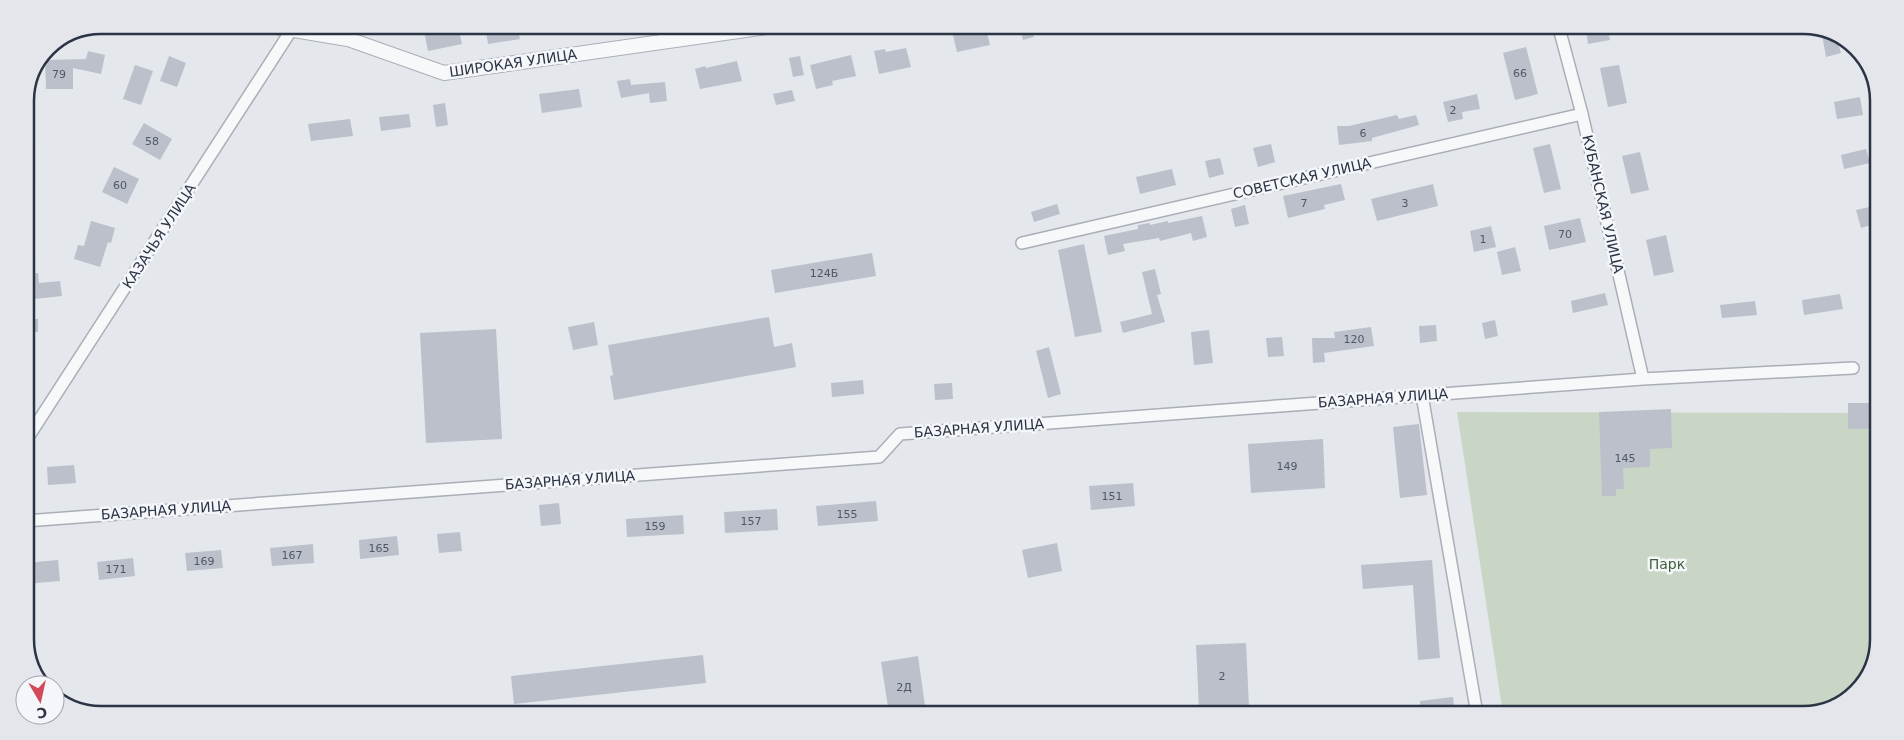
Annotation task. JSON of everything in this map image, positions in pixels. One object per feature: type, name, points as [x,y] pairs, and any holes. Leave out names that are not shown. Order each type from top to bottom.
[{"type":"street","name":"КАЗАЧЬЯ УЛИЦА","points":[[34,428],[289,34]]},
{"type":"street","name":"ШИРОКАЯ УЛИЦА","points":[[353,34],[444,73],[718,34]]},
{"type":"street","name":"КУБАНСКАЯ УЛИЦА","points":[[1561,34],[1582,114],[1643,380]]},
{"type":"street","name":"СОВЕТСКАЯ УЛИЦА","points":[[1022,243],[1582,114]]},
{"type":"street","name":"БАЗАРНАЯ УЛИЦА","points":[[34,520],[878,457],[900,434],[1422,395],[1853,368]]},
{"type":"street","points":[[1422,395],[1476,706]]},
{"type":"green space","name":"Парк","points":[[1457,412],[1870,413],[1870,648],[1867,661],[1851,687],[1825,703],[1812,706],[1502,706]]},
{"type":"building","points":[[425,34],[460,34],[462,44],[428,51]]},
{"type":"building","points":[[486,34],[519,34],[520,39],[488,44]]},
{"type":"building","points":[[953,34],[987,34],[990,45],[957,52]]},
{"type":"building","points":[[1022,34],[1033,34],[1034,37],[1023,40]]},
{"type":"building","points":[[1587,34],[1609,34],[1610,40],[1588,44]]},
{"type":"building","points":[[1822,36],[1839,44],[1841,53],[1826,57]]},
{"type":"building","points":[[1526,47],[1538,94],[1515,100],[1503,53]]},
{"type":"building","points":[[906,48],[911,67],[879,74],[874,51],[885,49],[886,52]]},
{"type":"building","points":[[88,51],[105,55],[101,74],[73,68],[73,89],[46,89],[45,64],[48,60],[86,59]]},
{"type":"building","points":[[851,55],[856,76],[832,81],[833,85],[816,89],[810,65]]},
{"type":"building","points":[[169,56],[186,63],[177,87],[160,81]]},
{"type":"building","points":[[800,56],[804,75],[793,77],[789,58]]},
{"type":"building","points":[[737,61],[742,81],[700,89],[695,69]]},
{"type":"building","points":[[135,65],[153,71],[141,105],[123,99]]},
{"type":"building","points":[[1619,65],[1627,103],[1608,107],[1600,68]]},
{"type":"building","points":[[630,79],[631,85],[665,82],[667,101],[650,103],[649,93],[621,98],[617,81]]},
{"type":"building","points":[[579,89],[582,107],[542,113],[539,94]]},
{"type":"building","points":[[792,90],[795,101],[776,105],[773,94]]},
{"type":"building","points":[[1477,94],[1480,109],[1462,112],[1463,119],[1448,122],[1443,102]]},
{"type":"building","points":[[1860,97],[1863,115],[1837,119],[1834,102]]},
{"type":"building","points":[[445,103],[448,125],[436,127],[433,105]]},
{"type":"building","points":[[409,114],[411,127],[381,131],[379,117]]},
{"type":"building","points":[[1397,115],[1399,119],[1416,115],[1419,125],[1372,138],[1372,141],[1339,145],[1337,126],[1349,126]]},
{"type":"building","points":[[350,119],[353,136],[311,141],[308,124]]},
{"type":"building","points":[[144,123],[172,139],[160,160],[132,144]]},
{"type":"building","points":[[1271,144],[1275,162],[1258,167],[1253,148]]},
{"type":"building","points":[[1550,144],[1561,189],[1544,193],[1533,148]]},
{"type":"building","points":[[1866,149],[1870,163],[1844,169],[1841,155]]},
{"type":"building","points":[[1640,152],[1649,190],[1631,194],[1622,156]]},
{"type":"building","points":[[1220,158],[1224,174],[1209,178],[1205,161]]},
{"type":"building","points":[[114,167],[139,179],[127,204],[102,192]]},
{"type":"building","points":[[1172,169],[1176,185],[1140,194],[1136,177]]},
{"type":"building","points":[[1341,184],[1345,200],[1324,205],[1325,209],[1288,218],[1283,196]]},
{"type":"building","points":[[1433,184],[1438,206],[1377,221],[1371,199]]},
{"type":"building","points":[[1057,204],[1060,214],[1034,222],[1031,212]]},
{"type":"building","points":[[1245,205],[1249,224],[1235,227],[1231,209]]},
{"type":"building","points":[[1870,207],[1870,225],[1861,228],[1856,210]]},
{"type":"building","points":[[1202,216],[1207,237],[1193,241],[1191,233],[1160,241],[1159,238],[1123,244],[1125,251],[1108,255],[1104,236],[1138,229],[1138,225],[1150,223],[1150,225],[1168,221],[1168,223]]},
{"type":"building","points":[[1580,218],[1586,242],[1549,250],[1544,226]]},
{"type":"building","points":[[91,221],[115,228],[111,243],[108,242],[100,267],[74,259],[78,245],[84,246]]},
{"type":"building","points":[[1491,226],[1496,247],[1474,252],[1470,231]]},
{"type":"building","points":[[1666,235],[1674,272],[1654,276],[1646,240]]},
{"type":"building","points":[[1084,244],[1102,332],[1075,337],[1058,250]]},
{"type":"building","points":[[1515,247],[1521,271],[1502,275],[1497,252]]},
{"type":"building","points":[[872,253],[876,276],[775,293],[771,270]]},
{"type":"building","points":[[1155,269],[1161,294],[1157,295],[1165,322],[1123,333],[1120,322],[1152,314],[1142,272]]},
{"type":"building","points":[[34,273],[38,273],[39,283],[60,281],[62,296],[34,299]]},
{"type":"building","points":[[1605,293],[1608,305],[1573,313],[1571,301]]},
{"type":"building","points":[[1840,294],[1843,309],[1804,315],[1802,300]]},
{"type":"building","points":[[1755,301],[1757,315],[1722,318],[1720,305]]},
{"type":"building","points":[[769,317],[774,347],[792,343],[796,367],[614,400],[610,376],[613,375],[608,345]]},
{"type":"building","points":[[34,319],[38,319],[38,332],[34,332]]},
{"type":"building","points":[[1495,320],[1498,336],[1485,339],[1482,323]]},
{"type":"building","points":[[594,322],[598,345],[573,350],[568,327]]},
{"type":"building","points":[[1436,325],[1437,341],[1420,343],[1419,326]]},
{"type":"building","points":[[1371,327],[1374,346],[1324,353],[1325,362],[1313,363],[1312,338],[1335,338],[1334,332]]},
{"type":"building","points":[[496,329],[502,439],[426,443],[420,333]]},
{"type":"building","points":[[1209,330],[1213,363],[1194,365],[1191,332]]},
{"type":"building","points":[[1282,337],[1284,356],[1268,357],[1266,338]]},
{"type":"building","points":[[1049,347],[1061,394],[1048,398],[1036,351]]},
{"type":"building","points":[[863,380],[864,394],[832,397],[831,383]]},
{"type":"building","points":[[952,383],[953,399],[935,400],[934,384]]},
{"type":"building","points":[[1848,403],[1870,403],[1870,429],[1848,429]]},
{"type":"building","points":[[1671,409],[1672,448],[1650,449],[1650,467],[1623,468],[1624,489],[1616,489],[1616,496],[1602,496],[1599,412]]},
{"type":"building","points":[[1419,424],[1427,495],[1400,498],[1393,427]]},
{"type":"building","points":[[1323,439],[1325,488],[1251,493],[1248,444]]},
{"type":"building","points":[[74,465],[76,483],[48,485],[47,467]]},
{"type":"building","points":[[1133,483],[1135,506],[1091,510],[1089,486]]},
{"type":"building","points":[[876,501],[878,521],[818,526],[816,506]]},
{"type":"building","points":[[559,503],[561,524],[541,526],[539,505]]},
{"type":"building","points":[[777,509],[778,530],[725,533],[724,512]]},
{"type":"building","points":[[683,515],[684,534],[627,537],[626,519]]},
{"type":"building","points":[[460,532],[462,551],[439,553],[437,534]]},
{"type":"building","points":[[397,536],[399,555],[360,559],[359,540]]},
{"type":"building","points":[[1057,543],[1062,571],[1028,578],[1022,550]]},
{"type":"building","points":[[313,544],[314,563],[272,566],[270,548]]},
{"type":"building","points":[[221,550],[223,568],[187,571],[185,553]]},
{"type":"building","points":[[133,558],[135,576],[99,580],[97,562]]},
{"type":"building","points":[[58,560],[60,581],[34,583],[34,562]]},
{"type":"building","points":[[1432,560],[1440,658],[1418,660],[1413,585],[1363,589],[1361,565]]},
{"type":"building","points":[[1246,643],[1249,706],[1199,706],[1196,645]]},
{"type":"building","points":[[703,655],[706,683],[514,704],[511,676]]},
{"type":"building","points":[[918,656],[925,706],[888,706],[881,662]]},
{"type":"building","points":[[1453,697],[1454,706],[1420,706],[1420,701]]}]
